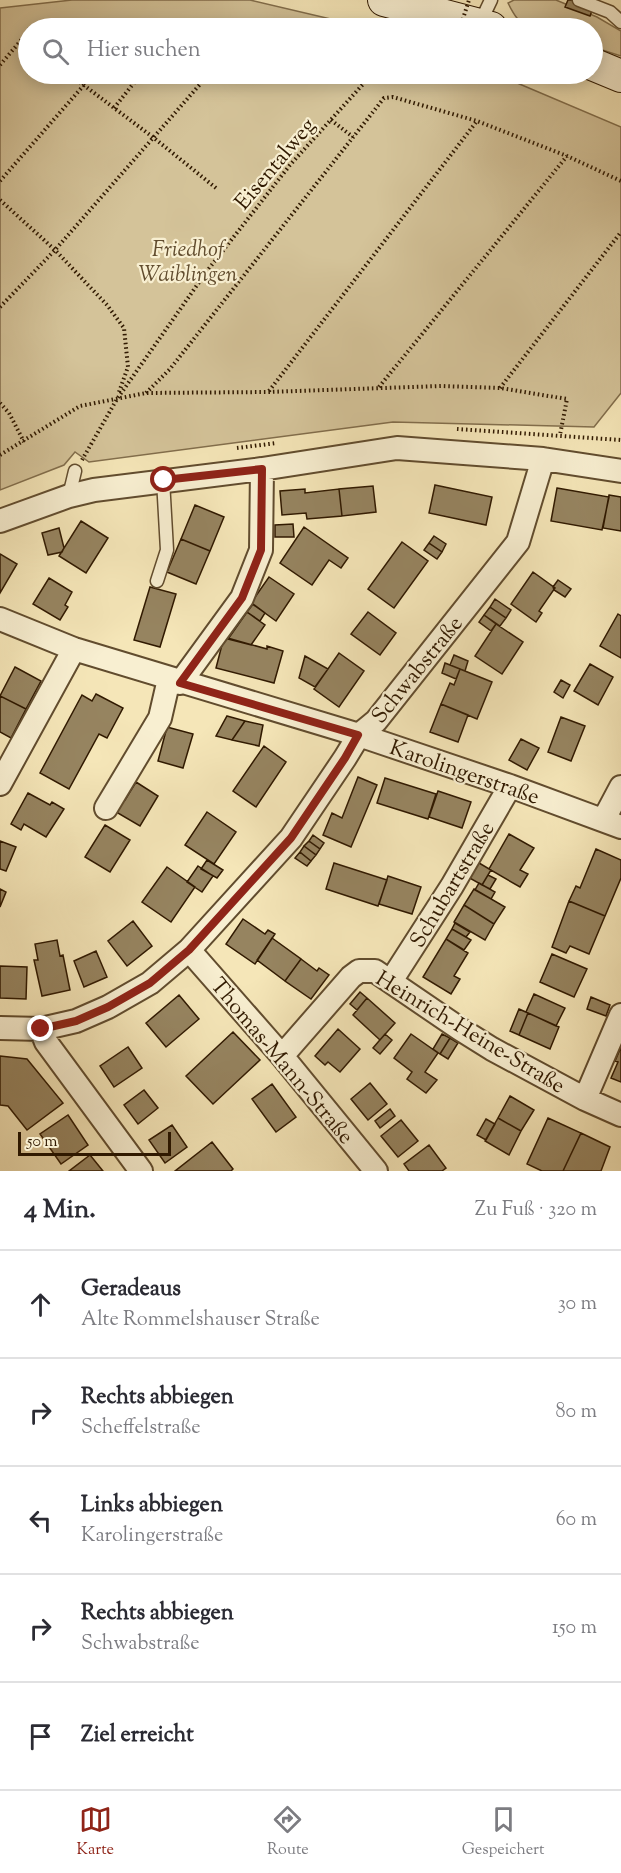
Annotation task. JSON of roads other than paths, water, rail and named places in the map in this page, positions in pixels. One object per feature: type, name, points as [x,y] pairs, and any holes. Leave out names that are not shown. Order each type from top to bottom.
[{"type":"main road","points":[[384,0],[470,15]]},
{"type":"main road","points":[[603,69],[621,76]]},
{"type":"street","points":[[0,521],[69,496],[94,490],[262,469],[397,448],[543,459],[621,471]]},
{"type":"street","name":"Schwabstraße","points":[[0,1028],[41,1029],[76,1021],[108,1007],[150,983],[189,950],[291,838],[358,735],[376,721],[518,542],[543,459]]},
{"type":"street","points":[[106,808],[160,718],[175,681],[242,598],[261,550],[262,469]]},
{"type":"street","name":"Karolingerstraße","points":[[0,619],[74,649],[358,735],[612,823]]},
{"type":"street","points":[[0,784],[74,649]]},
{"type":"street","name":"Schubartstraße","points":[[391,981],[452,886],[510,786]]},
{"type":"street","points":[[612,823],[621,787]]},
{"type":"street","name":"Thomas-Mann-Straße","points":[[189,950],[282,1056],[376,1171]]},
{"type":"street","name":"Heinrich-Heine-Straße","points":[[282,1056],[351,977],[359,971],[375,971],[468,1034],[585,1099],[621,1115]]},
{"type":"street","points":[[585,1099],[621,1015]]},
{"type":"street","points":[[41,1029],[46,1042],[141,1171]]},
{"type":"lane","points":[[579,0],[610,12],[621,22]]},
{"type":"lane","points":[[69,496],[75,471]]},
{"type":"lane","points":[[157,581],[166,550],[164,480]]},
{"type":"park label","name":"Friedhof Waiblingen","points":[[188,260]]}]
